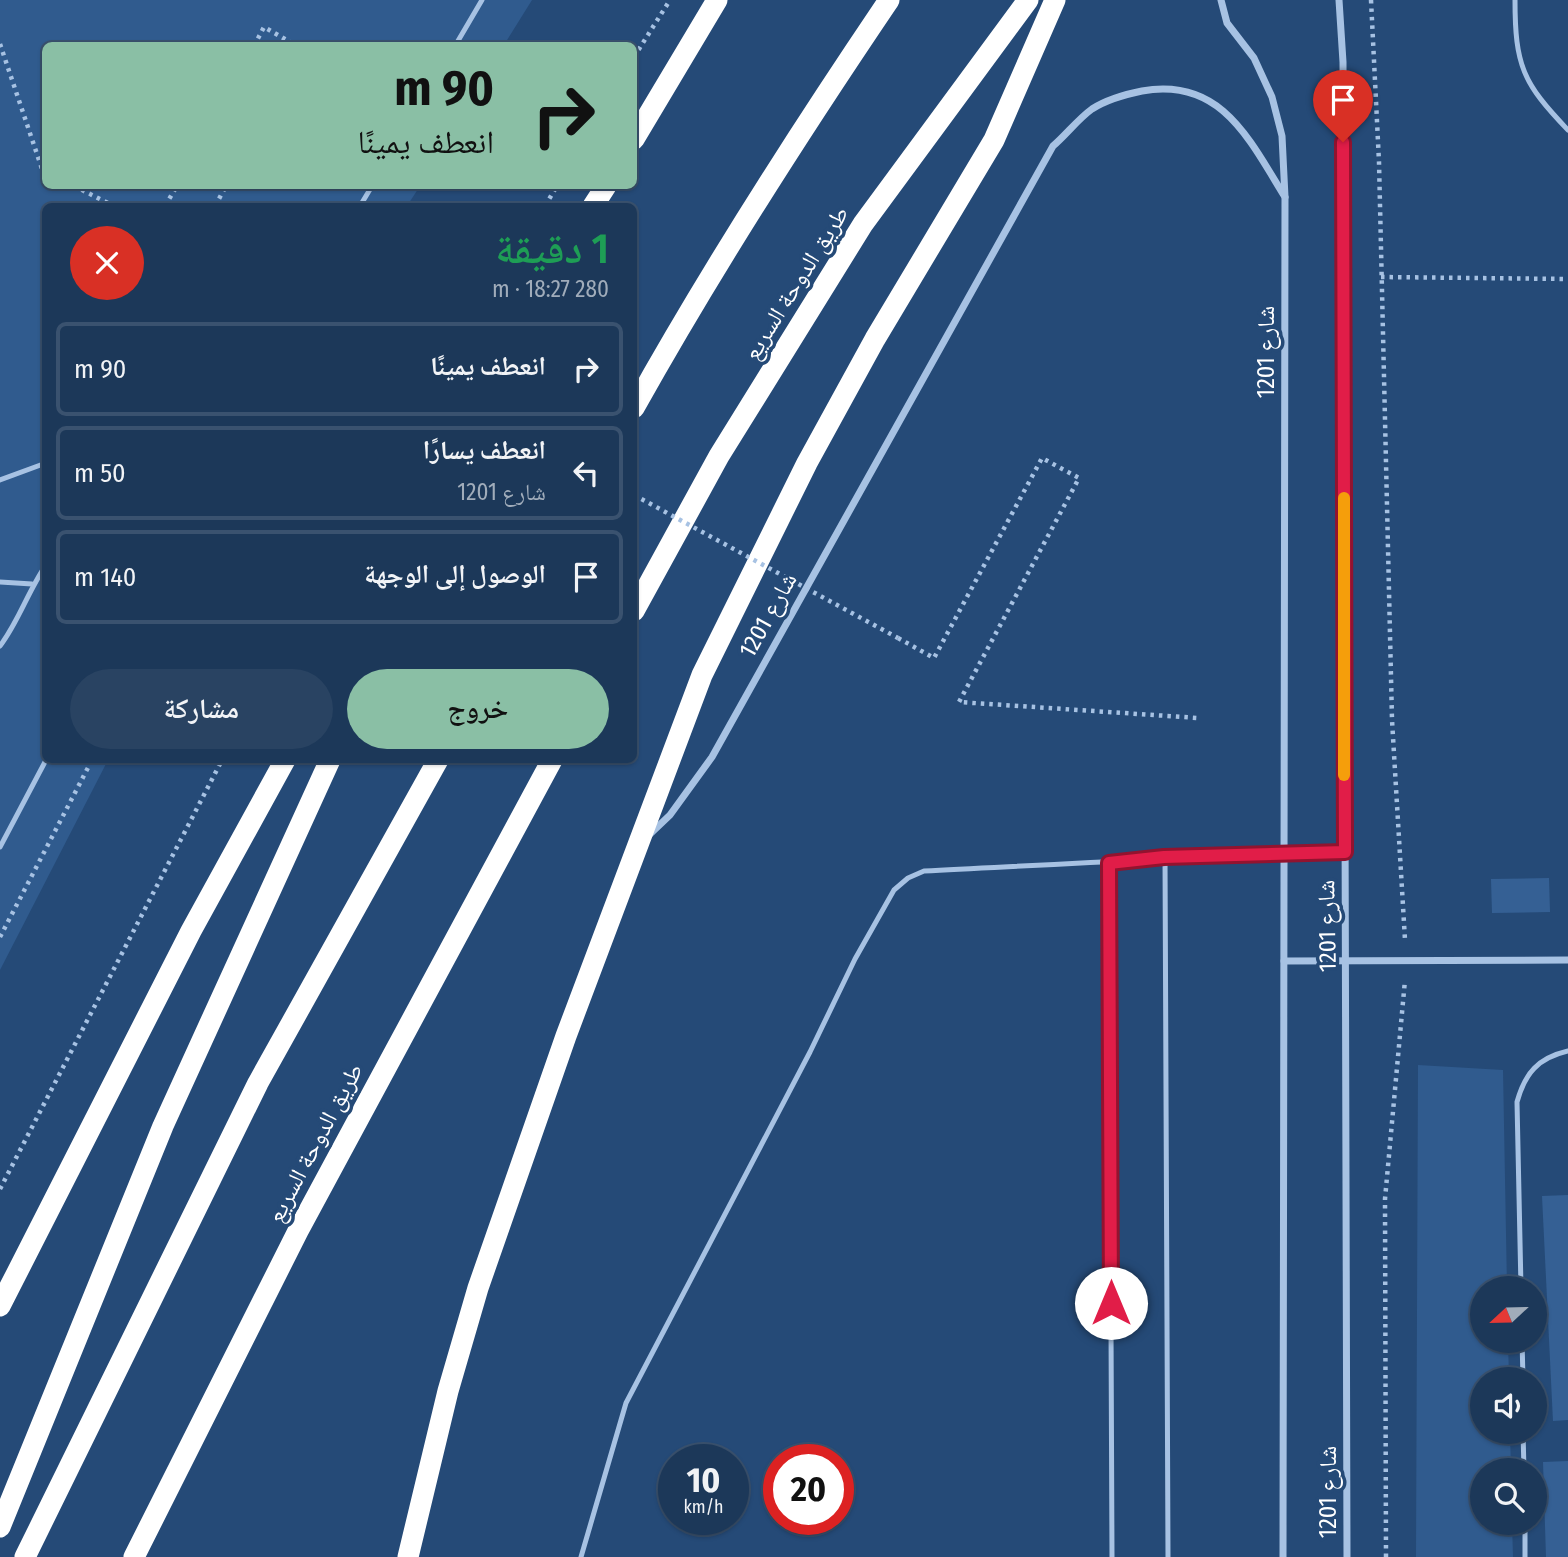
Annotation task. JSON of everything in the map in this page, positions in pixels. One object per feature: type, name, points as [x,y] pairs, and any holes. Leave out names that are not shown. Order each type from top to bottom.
[{"type":"highway","points":[[637,134],[717,0]]},
{"type":"highway","points":[[637,403],[677,331],[793,142],[889,0]]},
{"type":"highway","name":"طريق الدوحة السريع","points":[[637,606],[719,456],[863,224],[1028,0]]},
{"type":"highway","points":[[408,1557],[448,1391],[478,1288],[566,1036],[702,675],[756,563],[875,339],[994,140],[1055,0]]},
{"type":"highway","points":[[0,1306],[191,931],[283,763]]},
{"type":"highway","points":[[0,1527],[163,1126],[329,763]]},
{"type":"highway","points":[[25,1557],[258,1083],[436,763]]},
{"type":"highway","name":"طريق الدوحة السريع","points":[[134,1557],[298,1231],[550,763]]},
{"type":"street","name":"شارع 1201","points":[[1221,0],[1227,23],[1254,58],[1272,97],[1282,136],[1285,197],[1283,1557]]},
{"type":"street","name":"شارع 1201","points":[[1339,0],[1343,62],[1347,1557]]},
{"type":"street","name":"شارع 1201","points":[[641,842],[670,815],[712,757],[1053,146],[1093,109],[1131,93],[1165,87],[1197,92],[1224,111],[1255,149],[1285,197]]},
{"type":"street","points":[[1284,961],[1568,960]]},
{"type":"lane","points":[[457,42],[482,0]]},
{"type":"lane","points":[[1515,0],[1515,40],[1522,71],[1536,96],[1568,130]]},
{"type":"lane","points":[[0,480],[42,464]]},
{"type":"lane","points":[[0,646],[11,631],[32,584],[42,570]]},
{"type":"lane","points":[[0,582],[32,584]]},
{"type":"lane","points":[[0,846],[44,763]]},
{"type":"lane","points":[[580,1557],[626,1403],[810,1052],[855,959],[894,890],[908,878],[924,871],[1109,863],[1164,857],[1345,852]]},
{"type":"lane","points":[[1164,857],[1168,1557]]},
{"type":"lane","points":[[1109,863],[1112,1557]]},
{"type":"lane","points":[[1521,1276],[1517,1102],[1522,1082],[1534,1066],[1550,1055],[1568,1051]]},
{"type":"lane","points":[[1525,1535],[1525,1557]]},
{"type":"path","points":[[637,52],[670,0]]},
{"type":"path","points":[[1371,0],[1392,720],[1406,960],[1385,1199],[1386,1557]]},
{"type":"path","points":[[256,42],[264,27],[290,42]]},
{"type":"path","points":[[0,44],[42,169]]},
{"type":"path","points":[[80,189],[108,203]]},
{"type":"path","points":[[1381,277],[1568,279]]},
{"type":"path","points":[[637,497],[934,658],[1042,458],[1079,478],[959,702],[1198,718]]},
{"type":"path","points":[[0,937],[90,763]]},
{"type":"path","points":[[0,1189],[220,763]]},
{"type":"shaded area","points":[[0,0],[532,0],[506,42],[42,42],[42,189],[418,189],[409,203],[42,203],[42,763],[106,763],[0,970]]},
{"type":"shaded area","points":[[1418,1065],[1503,1070],[1507,1276],[1470,1276],[1470,1353],[1508,1353],[1509,1367],[1470,1367],[1470,1444],[1510,1444],[1511,1458],[1470,1458],[1470,1535],[1512,1535],[1513,1557],[1416,1557]]},
{"type":"building","points":[[1549,878],[1550,912],[1492,913],[1491,879]]},
{"type":"building","points":[[1568,1195],[1568,1420],[1553,1421],[1542,1196]]},
{"type":"building","points":[[1568,1461],[1568,1557],[1546,1557],[1547,1462]]},
{"type":"slow traffic","points":[[1344,498],[1344,775]]},
{"type":"route","points":[[1111,1303],[1109,863],[1164,857],[1345,852],[1343,142]]}]
